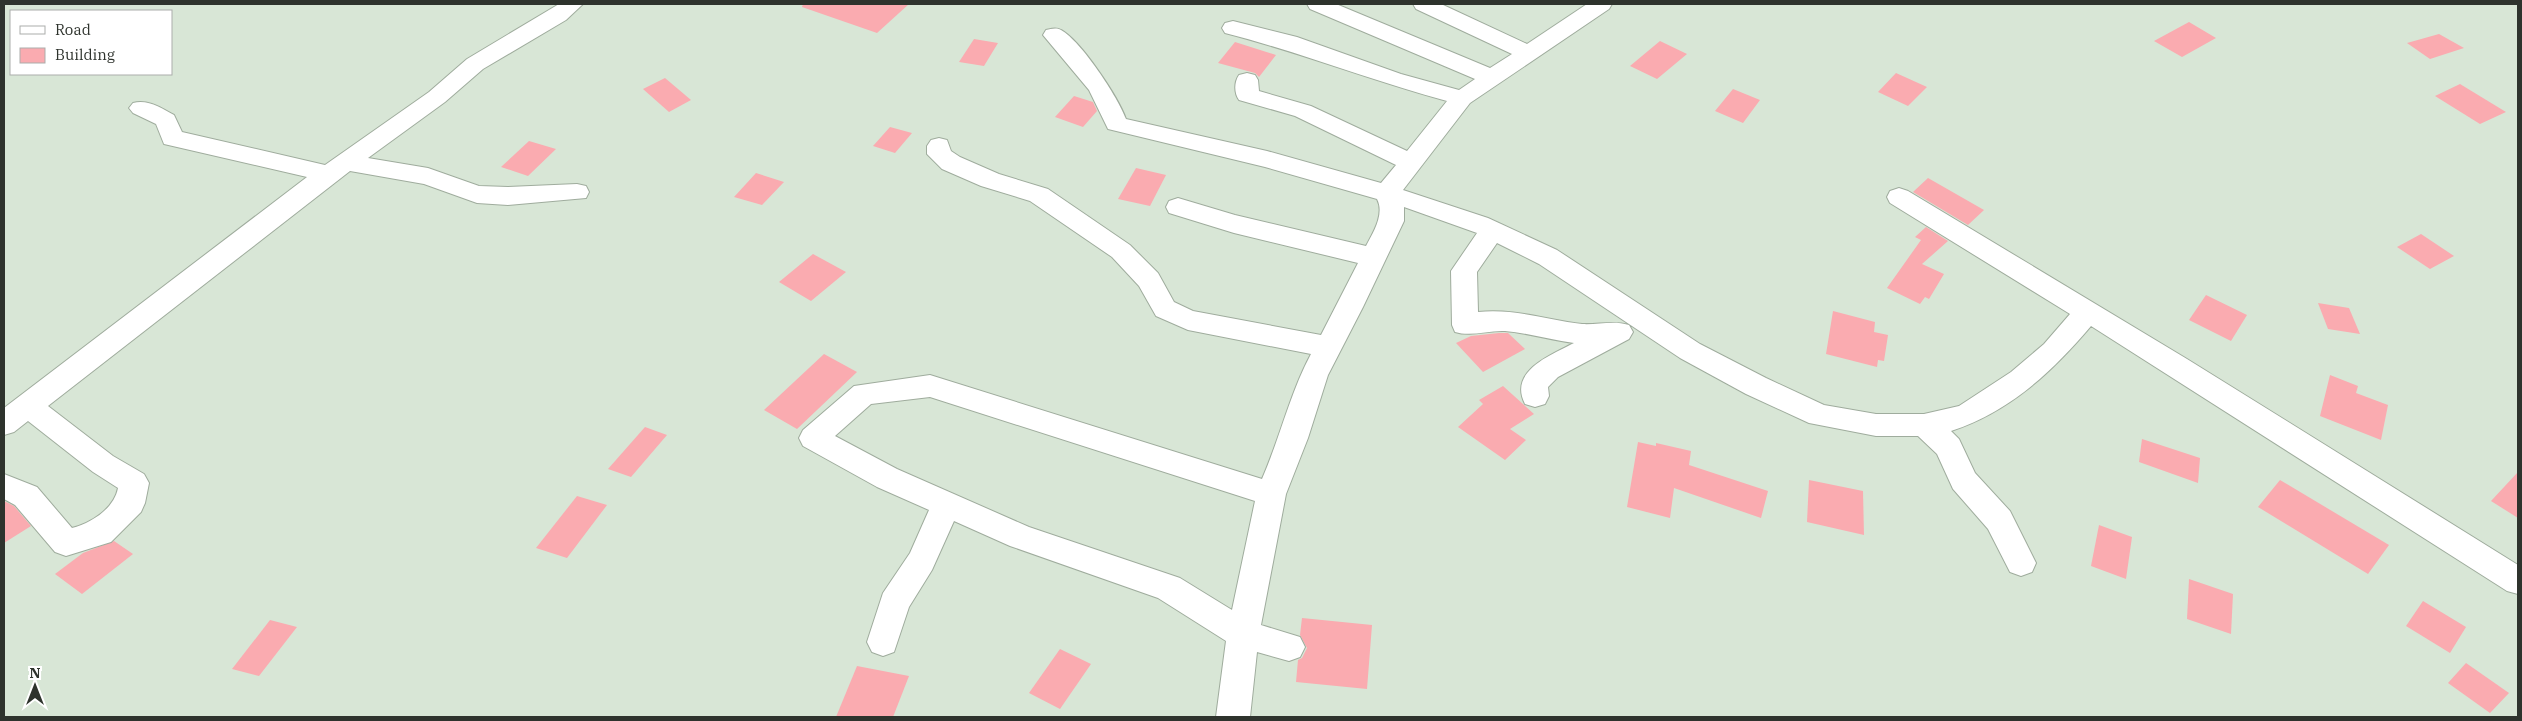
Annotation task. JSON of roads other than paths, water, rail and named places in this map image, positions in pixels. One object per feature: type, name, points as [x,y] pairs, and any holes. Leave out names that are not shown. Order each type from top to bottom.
[{"type":"street","points":[[4,424],[338,168],[437,97],[475,64],[558,15],[572,4]]},
{"type":"street","points":[[1318,4],[1493,78]]},
{"type":"street","points":[[1424,4],[1528,53]]},
{"type":"street","points":[[1386,194],[1462,98],[1601,4]]},
{"type":"street","points":[[1233,28],[1289,42],[1393,79],[1462,98]]},
{"type":"street","points":[[1054,35],[1078,58],[1112,108],[1116,124],[1268,159],[1386,194],[1492,231],[1548,257],[1623,321],[1690,351],[1756,386],[1819,415],[1876,425],[1924,425],[1947,422],[1969,414],[2021,380],[2054,351],[2088,311]]},
{"type":"street","points":[[1247,80],[1247,95],[1303,112],[1411,162]]},
{"type":"street","points":[[141,108],[166,120],[172,138],[338,168],[428,176],[477,194],[508,196],[576,192]]},
{"type":"street","points":[[939,146],[938,154],[951,163],[990,180],[1039,195],[1120,251],[1149,280],[1165,309],[1188,320],[1328,347]]},
{"type":"street","points":[[1233,717],[1243,634],[1271,494],[1294,438],[1314,376],[1391,221],[1392,204],[1386,194]]},
{"type":"street","points":[[1899,197],[2088,311],[2518,581]]},
{"type":"street","points":[[1178,207],[1253,229],[1373,257]]},
{"type":"street","points":[[1492,231],[1464,270],[1465,324],[1478,320],[1502,321],[1584,334],[1623,321]]},
{"type":"street","points":[[1535,396],[1534,384],[1548,369],[1623,321]]},
{"type":"street","points":[[1271,494],[930,386],[864,394],[813,438],[887,478],[1021,537],[1168,588],[1243,634],[1289,647]]},
{"type":"street","points":[[4,486],[26,496],[66,543],[100,533],[130,503],[134,483],[102,464],[28,406]]},
{"type":"street","points":[[1924,425],[1949,447],[1963,480],[1999,520],[2022,562]]},
{"type":"street","points":[[883,642],[894,603],[921,561],[948,504]]}]
